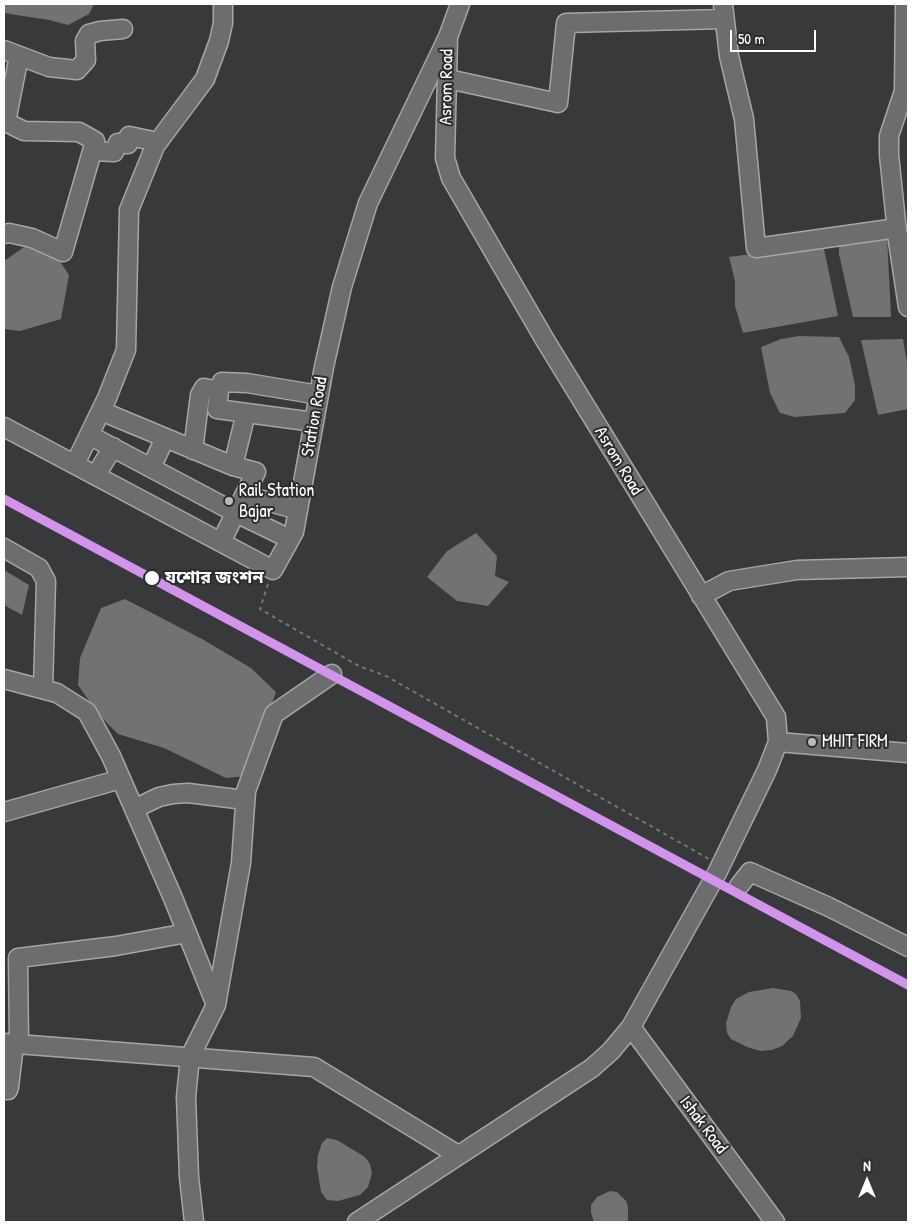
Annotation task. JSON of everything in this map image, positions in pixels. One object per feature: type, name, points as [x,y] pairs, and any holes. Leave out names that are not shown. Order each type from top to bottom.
[{"type":"street","points":[[75,464],[101,411],[126,350],[129,210],[158,142],[205,79],[219,41],[223,23],[223,4]]},
{"type":"street","points":[[448,37],[460,4]]},
{"type":"street","points":[[905,4],[904,91],[889,136],[889,155],[901,237],[908,307]]},
{"type":"street","points":[[448,79],[558,103],[566,23],[653,12],[724,11],[729,56],[744,119],[756,248],[901,237]]},
{"type":"street","points":[[4,234],[9,233],[32,238],[63,252],[95,141],[79,132],[24,130],[5,122],[11,53],[49,67],[77,70],[86,60],[85,40],[89,34],[123,29]]},
{"type":"street","name":"Asrom Road","points":[[357,1222],[592,1068],[611,1051],[631,1027],[719,869],[767,770],[778,742],[776,717],[550,348],[451,178],[445,158],[448,37]]},
{"type":"street","name":"Station Road","points":[[273,570],[294,532],[319,395],[342,287],[368,203],[448,37]]},
{"type":"street","points":[[92,151],[114,152],[118,143],[128,144],[129,136],[158,142]]},
{"type":"street","points":[[314,422],[217,409],[218,391],[222,382],[247,383],[319,395]]},
{"type":"street","points":[[193,450],[200,394],[204,388],[218,391]]},
{"type":"street","points":[[101,411],[233,466],[256,472],[221,542]]},
{"type":"street","points":[[233,466],[246,413]]},
{"type":"street","points":[[4,427],[273,570]]},
{"type":"street","points":[[89,435],[236,513],[290,539]]},
{"type":"street","points":[[151,468],[165,438]]},
{"type":"street","points":[[96,475],[112,447]]},
{"type":"street","points":[[245,495],[298,510]]},
{"type":"street","points":[[4,548],[39,568],[46,581],[43,689]]},
{"type":"street","points":[[701,596],[729,581],[797,570],[908,567]]},
{"type":"street","points":[[194,1222],[189,1177],[186,1097],[190,1057],[216,1005],[241,863],[246,791],[274,714],[332,674]]},
{"type":"street","points":[[4,679],[57,693],[87,712],[112,756],[173,898],[216,1005]]},
{"type":"street","points":[[778,742],[908,754]]},
{"type":"street","points":[[4,812],[121,779]]},
{"type":"street","points":[[134,809],[159,797],[173,794],[188,793],[245,800]]},
{"type":"street","points":[[739,886],[750,872],[829,907],[908,947]]},
{"type":"street","points":[[4,1090],[8,1090],[9,1087],[18,958],[116,946],[187,934]]},
{"type":"street","name":"Ishak Road","points":[[631,1027],[774,1222]]},
{"type":"street","points":[[12,1044],[314,1067],[458,1155]]},
{"type":"path","points":[[273,570],[260,609],[360,666],[386,676],[719,869]]},
{"type":"shaded area","points":[[4,4],[94,4],[89,14],[68,25],[4,13]]},
{"type":"shaded area","points":[[887,236],[891,317],[853,317],[839,254],[839,242]]},
{"type":"shaded area","points":[[823,244],[838,316],[743,333],[735,306],[735,281],[729,257]]},
{"type":"shaded area","points":[[27,245],[55,254],[69,275],[61,319],[20,331],[4,329],[4,261]]},
{"type":"shaded area","points":[[799,336],[839,337],[849,357],[855,385],[855,400],[845,413],[795,417],[780,413],[770,393],[761,347],[781,339]]},
{"type":"shaded area","points":[[903,339],[908,369],[908,409],[878,415],[861,340]]},
{"type":"shaded area","points":[[476,533],[497,556],[495,576],[509,582],[488,606],[457,601],[427,577],[447,551]]},
{"type":"shaded area","points":[[4,570],[29,585],[22,615],[4,605]]},
{"type":"shaded area","points":[[125,599],[202,639],[251,668],[276,692],[246,776],[226,778],[164,748],[118,734],[98,714],[78,685],[80,658],[101,608]]},
{"type":"shaded area","points":[[773,988],[791,991],[796,994],[800,1001],[801,1018],[793,1036],[782,1046],[772,1050],[761,1051],[731,1039],[727,1033],[726,1023],[731,1007],[736,999],[749,992]]},
{"type":"shaded area","points":[[327,1138],[337,1140],[365,1157],[370,1164],[372,1173],[368,1187],[360,1195],[338,1201],[327,1200],[321,1192],[317,1167],[318,1155],[322,1143]]},
{"type":"shaded area","points":[[610,1191],[617,1192],[626,1201],[628,1222],[594,1222],[591,1205],[597,1197]]},
{"type":"transit line","points":[[4,499],[908,985]]},
{"type":"place","name":"Rail Station Bajar","points":[[229,501]]},
{"type":"place","name":"যশোর জংশন","points":[[152,578]]},
{"type":"place","name":"MHIT FIRM","points":[[812,742]]}]
